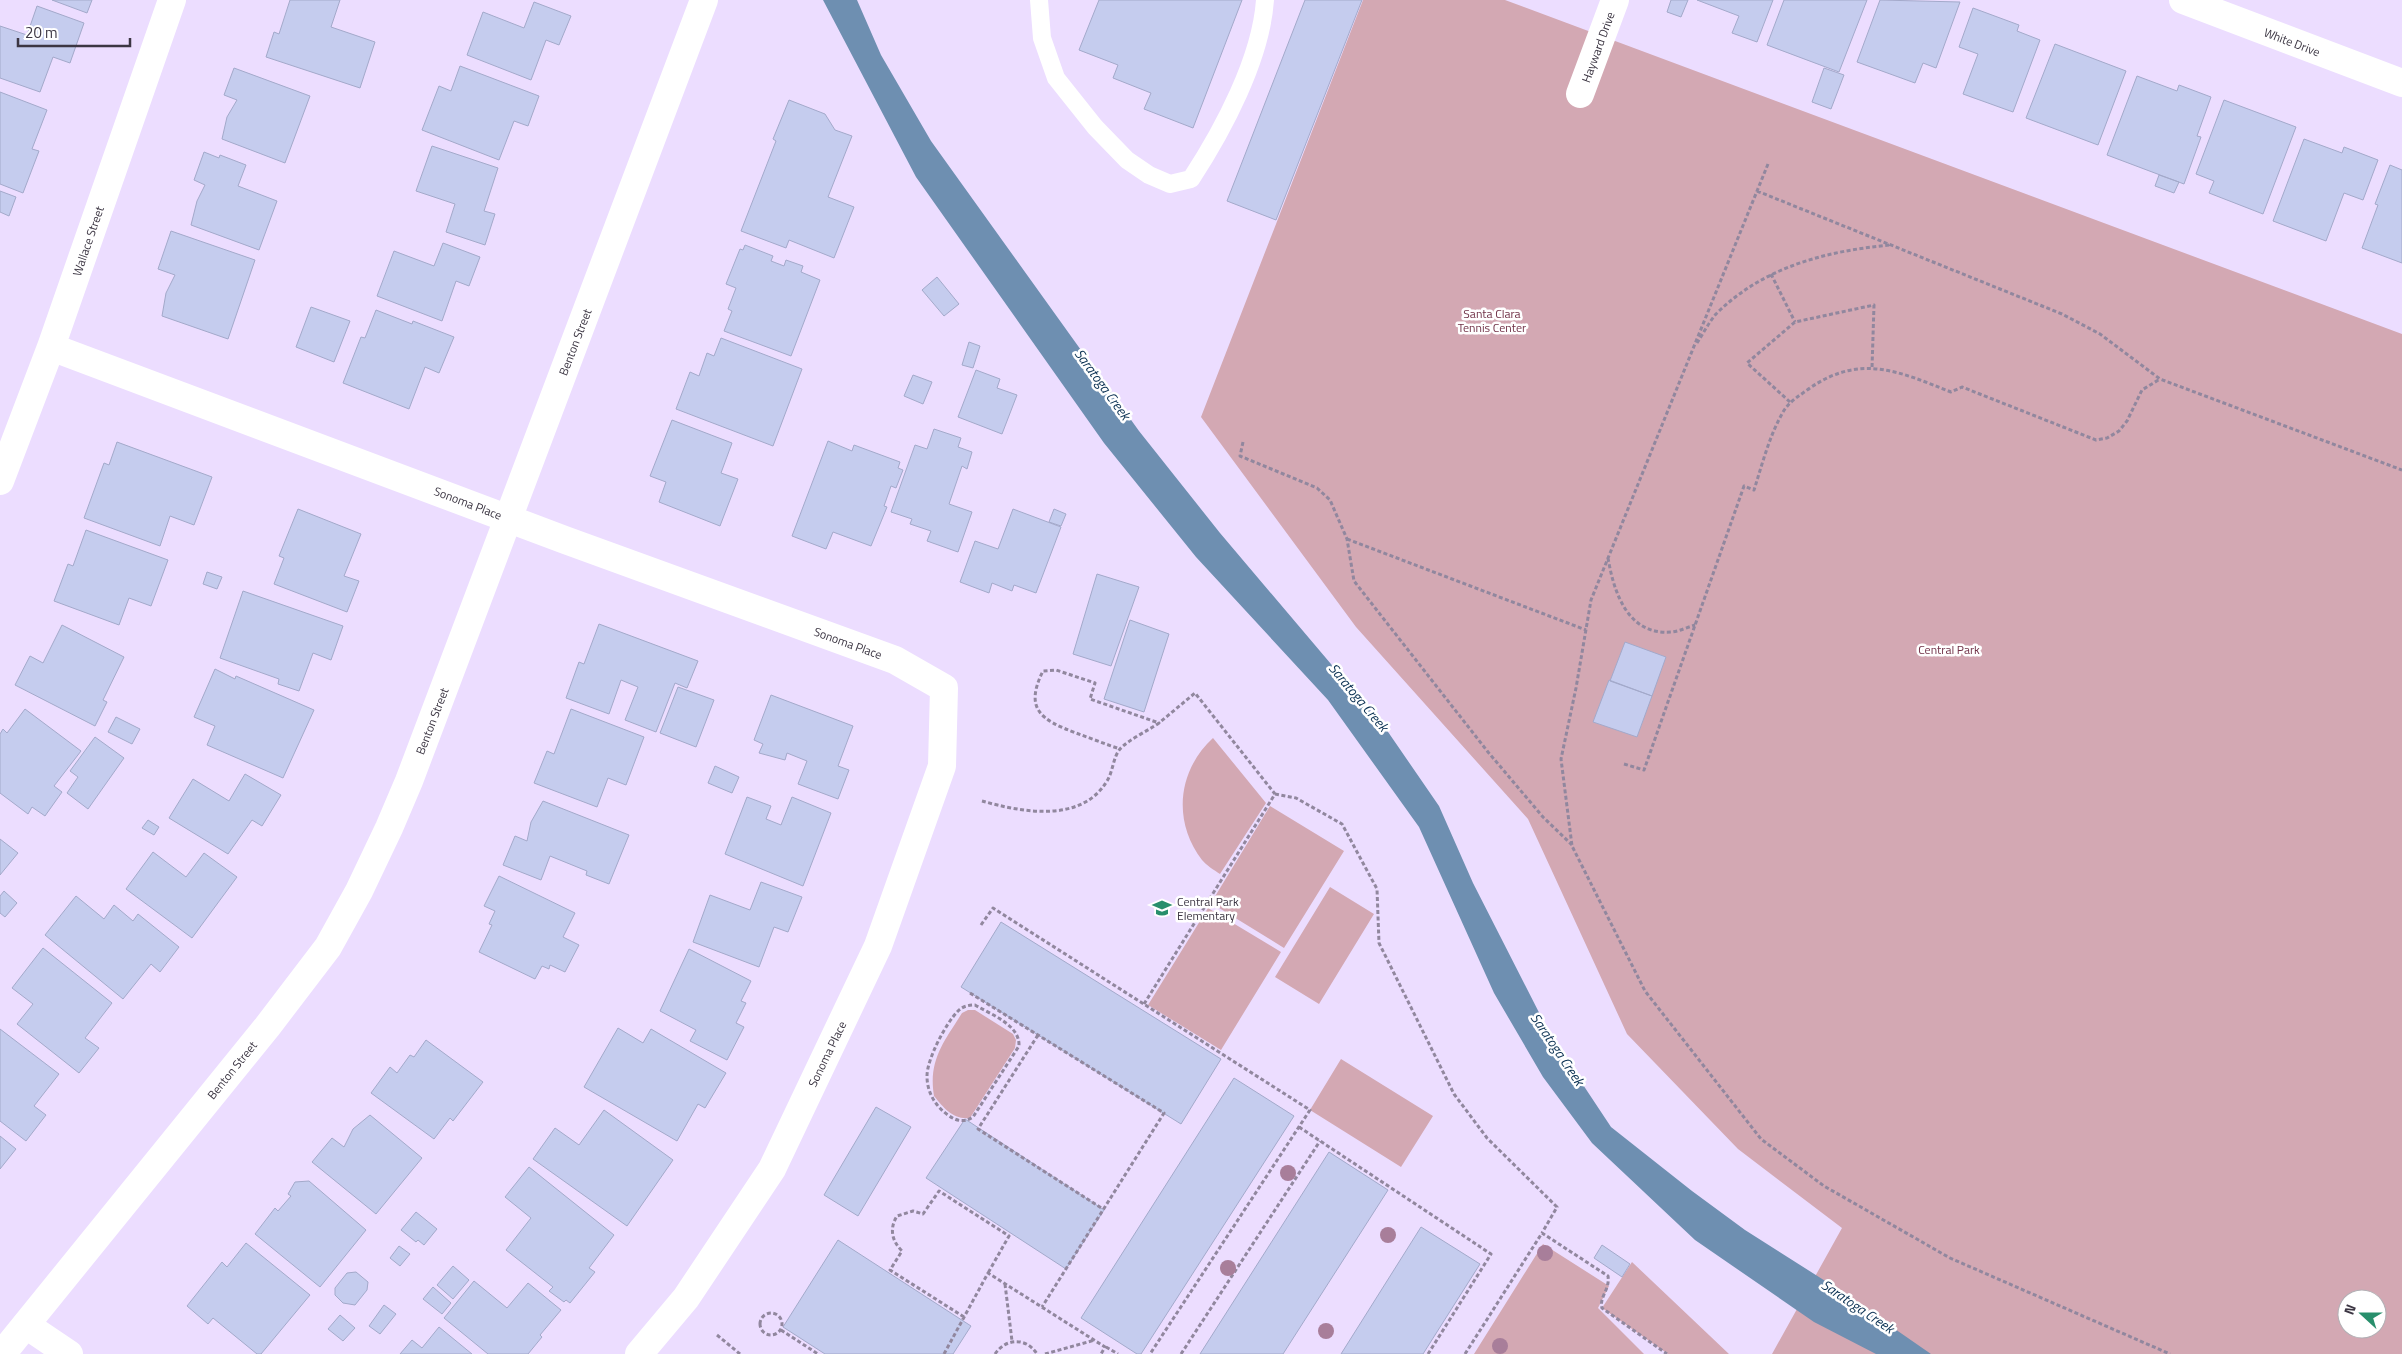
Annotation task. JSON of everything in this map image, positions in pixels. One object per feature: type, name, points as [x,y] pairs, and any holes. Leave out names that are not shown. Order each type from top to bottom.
[{"type":"street","name":"Wallace Street","points":[[0,481],[51,347],[172,0]]},
{"type":"street","name":"Benton Street","points":[[2,1354],[267,1027],[328,947],[359,891],[392,820],[704,0]]},
{"type":"street","name":"Hayward Drive","points":[[1580,94],[1615,0]]},
{"type":"street","name":"White Drive","points":[[2183,0],[2402,83]]},
{"type":"street","name":"Sonoma Place","points":[[51,347],[895,660],[944,688],[942,766],[878,946],[772,1169],[686,1298],[639,1354]]},
{"type":"street","points":[[26,1325],[69,1354]]},
{"type":"lane","points":[[1039,0],[1042,38],[1056,78],[1094,127],[1127,160],[1149,175],[1170,184],[1191,179],[1214,144],[1255,52],[1264,16],[1265,0]]},
{"type":"path","points":[[1572,846],[1561,759],[1591,600],[1768,164]]},
{"type":"path","points":[[1757,191],[2062,314],[2100,334],[2160,379],[2402,470]]},
{"type":"path","points":[[1692,350],[1715,315],[1749,286],[1770,274],[1821,256],[1853,248],[1891,245]]},
{"type":"path","points":[[1770,274],[1795,322]]},
{"type":"path","points":[[1790,402],[1747,362],[1795,322],[1874,306],[1872,368]]},
{"type":"path","points":[[1624,764],[1644,770],[1744,486],[1754,490],[1773,434],[1790,402],[1827,377],[1872,368],[1890,370],[1952,392],[1962,387],[2096,440],[2107,438],[2119,431],[2127,421],[2142,390],[2160,379]]},
{"type":"path","points":[[1243,442],[1240,456],[1317,488],[1330,500],[1347,539],[1354,581],[1488,752],[1543,817],[1572,846],[1645,991],[1761,1139],[1824,1186],[1950,1258],[2170,1354]]},
{"type":"path","points":[[1347,539],[1586,630]]},
{"type":"path","points":[[1608,558],[1613,584],[1623,608],[1638,624],[1656,632],[1674,632],[1695,625]]},
{"type":"path","points":[[1120,749],[1051,724],[1039,714],[1034,702],[1036,685],[1043,671],[1056,670],[1095,683],[1090,699],[1159,724]]},
{"type":"path","points":[[982,801],[1028,811],[1050,812],[1068,808],[1097,794],[1107,781],[1120,749],[1159,724],[1195,693],[1274,794],[1296,798],[1342,824],[1377,889],[1379,943],[1454,1094],[1486,1138],[1556,1206],[1542,1233],[1465,1354]]},
{"type":"path","points":[[1144,1004],[1274,794]]},
{"type":"path","points":[[981,925],[993,908],[1310,1110],[1150,1354]]},
{"type":"path","points":[[970,993],[1164,1113],[1042,1307]]},
{"type":"path","points":[[976,1005],[1015,1030],[1020,1037],[1019,1046],[973,1118],[967,1121],[952,1118],[942,1110],[933,1100],[929,1090],[928,1065],[937,1045],[958,1010],[966,1006],[976,1005]]},
{"type":"path","points":[[1038,1035],[978,1129],[1103,1209]]},
{"type":"path","points":[[1299,1127],[1491,1254],[1428,1354]]},
{"type":"path","points":[[1181,1354],[1320,1141]]},
{"type":"path","points":[[944,1354],[1009,1236],[939,1191],[924,1214],[913,1211],[906,1212],[897,1216],[893,1222],[894,1243],[902,1251],[890,1270],[964,1317]]},
{"type":"path","points":[[1542,1233],[1608,1276],[1609,1286],[1601,1302],[1602,1308],[1667,1354]]},
{"type":"path","points":[[988,1273],[1118,1354]]},
{"type":"path","points":[[1005,1284],[1012,1341]]},
{"type":"path","points":[[768,1313],[775,1314],[781,1318],[781,1330],[776,1334],[769,1335],[760,1329],[760,1322],[768,1313]]},
{"type":"path","points":[[781,1330],[818,1354]]},
{"type":"path","points":[[717,1335],[740,1354]]},
{"type":"path","points":[[1045,1354],[1094,1340]]},
{"type":"path","points":[[995,1354],[1004,1344],[1012,1341],[1028,1344],[1037,1354]]},
{"type":"path","points":[[1101,1354],[1105,1347]]},
{"type":"green space","name":"Central Park","points":[[1363,0],[1505,0],[2402,334],[2402,1354],[1772,1354],[1842,1228],[1738,1149],[1627,1034],[1528,819],[1356,627],[1201,417]]},
{"type":"green space","points":[[1213,738],[1266,803],[1220,874],[1204,862],[1192,845],[1183,813],[1183,796],[1186,780],[1192,765]]},
{"type":"green space","points":[[1270,806],[1344,851],[1284,948],[1211,903]]},
{"type":"green space","points":[[1330,887],[1374,914],[1319,1004],[1275,977]]},
{"type":"green space","points":[[1208,908],[1281,952],[1221,1050],[1148,1005]]},
{"type":"green space","points":[[968,1010],[975,1010],[1013,1034],[1016,1040],[1015,1048],[970,1118],[964,1118],[949,1112],[934,1096],[933,1072],[939,1052],[949,1033],[962,1013]]},
{"type":"green space","points":[[1341,1059],[1433,1116],[1401,1167],[1310,1110]]},
{"type":"green space","points":[[1543,1244],[1609,1286],[1598,1308],[1644,1354],[1474,1354]]},
{"type":"green space","points":[[1632,1262],[1729,1354],[1668,1354],[1602,1308]]},
{"type":"water","name":"Saratoga Creek","points":[[823,0],[857,0],[881,55],[931,141],[1139,431],[1220,533],[1386,729],[1439,806],[1473,883],[1552,1038],[1611,1127],[1745,1230],[1830,1284],[1931,1354],[1876,1354],[1814,1322],[1695,1240],[1592,1143],[1543,1077],[1494,993],[1419,827],[1328,700],[1196,557],[1104,443],[916,177]]},
{"type":"building","points":[[52,0],[92,0],[87,13]]},
{"type":"building","points":[[290,0],[340,0],[331,27],[375,42],[360,88],[266,57],[274,32],[279,34]]},
{"type":"building","points":[[1099,0],[1242,0],[1193,128],[1144,109],[1151,93],[1113,78],[1118,65],[1079,50]]},
{"type":"building","points":[[1305,0],[1362,0],[1276,220],[1227,201]]},
{"type":"building","points":[[1671,0],[1688,0],[1681,17],[1667,12]]},
{"type":"building","points":[[1697,0],[1773,0],[1757,42],[1732,33],[1739,16]]},
{"type":"building","points":[[1784,0],[1867,0],[1839,72],[1767,45]]},
{"type":"building","points":[[1880,0],[1960,2],[1936,68],[1923,63],[1915,83],[1857,62]]},
{"type":"building","points":[[534,2],[571,16],[559,45],[546,40],[531,80],[467,55],[483,12],[524,28]]},
{"type":"building","points":[[37,6],[84,23],[70,63],[53,57],[40,92],[0,78],[0,26],[27,35]]},
{"type":"building","points":[[1973,8],[2019,25],[2017,31],[2040,40],[2013,112],[1963,94],[1978,54],[1959,47]]},
{"type":"building","points":[[2055,44],[2126,71],[2098,145],[2026,118]]},
{"type":"building","points":[[460,66],[539,96],[528,126],[514,121],[499,160],[422,130],[439,86],[451,91]]},
{"type":"building","points":[[234,68],[310,96],[285,163],[222,139],[227,117],[237,100],[224,95]]},
{"type":"building","points":[[1824,68],[1844,75],[1831,109],[1812,102]]},
{"type":"building","points":[[2137,76],[2177,91],[2179,85],[2211,97],[2197,136],[2201,137],[2184,184],[2107,155]]},
{"type":"building","points":[[0,92],[47,110],[32,149],[39,151],[23,193],[0,184]]},
{"type":"building","points":[[789,100],[825,114],[835,130],[852,136],[828,197],[854,207],[834,258],[789,240],[786,248],[741,231],[776,141],[773,139]]},
{"type":"building","points":[[2224,100],[2296,127],[2263,214],[2209,193],[2214,181],[2196,174]]},
{"type":"building","points":[[2304,139],[2342,153],[2344,147],[2378,160],[2363,200],[2344,193],[2326,241],[2273,221]]},
{"type":"building","points":[[432,146],[498,168],[484,211],[495,214],[485,245],[446,232],[455,204],[416,191]]},
{"type":"building","points":[[204,152],[219,158],[220,155],[246,165],[238,186],[277,201],[259,250],[191,225],[197,201],[205,185],[194,180]]},
{"type":"building","points":[[2390,165],[2402,170],[2402,263],[2362,248],[2378,205],[2375,204]]},
{"type":"building","points":[[2159,175],[2179,182],[2174,193],[2155,186]]},
{"type":"building","points":[[0,191],[16,197],[9,216],[0,212]]},
{"type":"building","points":[[171,231],[255,260],[228,339],[162,316],[166,293],[175,275],[158,269]]},
{"type":"building","points":[[443,243],[480,257],[469,286],[456,281],[442,321],[377,296],[394,251],[434,266]]},
{"type":"building","points":[[745,245],[773,256],[771,261],[784,266],[786,260],[803,266],[801,272],[820,280],[791,356],[724,331],[732,311],[728,309],[736,288],[726,284],[740,249],[743,250]]},
{"type":"building","points":[[937,277],[959,304],[944,316],[922,290]]},
{"type":"building","points":[[311,307],[350,321],[334,362],[296,347]]},
{"type":"building","points":[[376,310],[412,324],[413,321],[454,337],[439,373],[425,367],[409,409],[343,383],[361,337],[365,338]]},
{"type":"building","points":[[721,338],[802,369],[773,446],[676,409],[690,372],[699,376],[707,353],[714,356]]},
{"type":"building","points":[[969,342],[980,346],[973,368],[962,365]]},
{"type":"building","points":[[976,370],[1000,379],[997,388],[1017,395],[1002,434],[958,417]]},
{"type":"building","points":[[913,375],[932,382],[923,404],[904,396]]},
{"type":"building","points":[[672,420],[732,443],[721,473],[738,479],[720,526],[659,502],[666,482],[650,476]]},
{"type":"building","points":[[934,429],[961,438],[958,447],[972,452],[967,469],[962,466],[949,504],[972,512],[958,552],[927,541],[931,531],[910,524],[912,519],[891,512],[915,445],[927,449]]},
{"type":"building","points":[[828,441],[852,451],[854,445],[900,462],[898,468],[903,470],[896,488],[891,486],[884,506],[887,507],[871,546],[833,532],[826,549],[792,536]]},
{"type":"building","points":[[117,442],[212,477],[194,525],[170,516],[160,546],[84,518],[104,463],[109,465]]},
{"type":"building","points":[[298,509],[361,534],[344,576],[359,581],[347,612],[274,584],[284,558],[279,556]]},
{"type":"building","points":[[1013,509],[1061,527],[1036,593],[1014,585],[1012,591],[992,583],[989,593],[960,582],[975,541],[998,549]]},
{"type":"building","points":[[1054,509],[1066,514],[1061,526],[1049,522]]},
{"type":"building","points":[[86,530],[168,560],[151,606],[129,598],[119,625],[54,601],[68,564],[73,566]]},
{"type":"building","points":[[207,572],[222,577],[217,589],[203,584]]},
{"type":"building","points":[[1097,574],[1139,587],[1111,666],[1073,654]]},
{"type":"building","points":[[243,591],[343,626],[331,660],[313,653],[299,691],[278,684],[279,679],[220,658]]},
{"type":"building","points":[[1130,620],[1169,634],[1144,712],[1104,699]]},
{"type":"building","points":[[599,624],[698,661],[687,688],[675,683],[656,732],[625,720],[638,687],[621,680],[609,714],[566,698],[579,662],[584,664]]},
{"type":"building","points":[[62,625],[124,657],[103,700],[107,702],[95,726],[15,685],[30,656],[43,663]]},
{"type":"building","points":[[1625,642],[1666,657],[1652,696],[1610,681]]},
{"type":"building","points":[[215,669],[235,679],[236,676],[314,710],[283,778],[207,745],[215,726],[194,717]]},
{"type":"building","points":[[1609,680],[1652,696],[1637,737],[1593,722]]},
{"type":"building","points":[[678,687],[714,700],[696,747],[660,733]]},
{"type":"building","points":[[771,695],[853,726],[838,766],[849,770],[838,799],[798,784],[807,761],[787,753],[785,760],[759,753],[763,744],[754,740]]},
{"type":"building","points":[[25,709],[81,751],[54,786],[62,792],[45,816],[32,807],[28,814],[0,793],[0,734],[3,729],[7,733]]},
{"type":"building","points":[[571,709],[644,737],[626,785],[608,778],[597,807],[534,783],[547,751],[554,754]]},
{"type":"building","points":[[116,717],[140,729],[132,744],[108,732]]},
{"type":"building","points":[[95,737],[124,758],[88,809],[67,793],[78,777],[70,771]]},
{"type":"building","points":[[715,766],[739,777],[732,793],[708,783]]},
{"type":"building","points":[[245,774],[281,795],[262,826],[252,820],[228,854],[169,818],[193,779],[229,801]]},
{"type":"building","points":[[747,797],[771,806],[766,819],[781,825],[792,797],[831,813],[803,886],[725,854]]},
{"type":"building","points":[[543,801],[629,835],[609,884],[586,875],[587,871],[550,856],[541,880],[503,865],[515,836],[527,841],[531,822]]},
{"type":"building","points":[[148,820],[159,827],[154,835],[142,828]]},
{"type":"building","points":[[0,839],[18,853],[0,875]]},
{"type":"building","points":[[153,852],[186,877],[204,853],[237,877],[192,938],[126,889]]},
{"type":"building","points":[[499,876],[575,913],[563,937],[579,945],[565,972],[550,965],[549,969],[542,966],[535,979],[479,952],[492,925],[489,924],[495,911],[484,906]]},
{"type":"building","points":[[761,882],[802,897],[788,932],[774,927],[759,967],[693,942],[710,895],[750,910]]},
{"type":"building","points":[[4,891],[17,903],[5,917],[0,913],[0,896]]},
{"type":"building","points":[[76,896],[104,919],[114,905],[133,921],[138,914],[179,947],[160,972],[151,964],[123,999],[45,935]]},
{"type":"building","points":[[1001,922],[1221,1059],[1181,1124],[961,987]]},
{"type":"building","points":[[43,948],[112,1003],[85,1038],[99,1048],[79,1073],[17,1024],[33,1004],[12,988]]},
{"type":"building","points":[[689,949],[751,981],[741,1001],[746,1003],[736,1023],[744,1027],[727,1060],[690,1041],[696,1030],[660,1011]]},
{"type":"building","points":[[618,1028],[643,1043],[651,1029],[726,1073],[705,1108],[698,1104],[677,1141],[584,1087]]},
{"type":"building","points":[[0,1029],[59,1074],[34,1106],[46,1115],[26,1141],[0,1121]]},
{"type":"building","points":[[426,1040],[483,1082],[453,1121],[450,1118],[434,1139],[371,1093],[390,1067],[397,1073],[410,1055],[414,1057]]},
{"type":"building","points":[[1234,1078],[1294,1116],[1141,1354],[1137,1354],[1081,1318]]},
{"type":"building","points":[[876,1107],[911,1127],[858,1216],[824,1195]]},
{"type":"building","points":[[604,1110],[673,1160],[627,1226],[533,1159],[555,1128],[579,1145]]},
{"type":"building","points":[[370,1115],[422,1158],[376,1214],[312,1162],[332,1138],[344,1147],[353,1129]]},
{"type":"building","points":[[965,1119],[1104,1210],[1066,1269],[926,1178]]},
{"type":"building","points":[[0,1136],[16,1149],[0,1169]]},
{"type":"building","points":[[1329,1152],[1388,1190],[1283,1354],[1200,1354]]},
{"type":"building","points":[[529,1167],[614,1235],[589,1268],[595,1272],[570,1303],[566,1300],[564,1302],[549,1291],[553,1287],[506,1250],[531,1218],[505,1197]]},
{"type":"building","points":[[309,1181],[366,1230],[320,1287],[255,1234],[275,1208],[278,1211],[291,1196],[288,1194],[295,1182]]},
{"type":"building","points":[[416,1212],[437,1229],[424,1245],[418,1240],[416,1242],[401,1230]]},
{"type":"building","points":[[1421,1227],[1480,1264],[1423,1354],[1341,1354]]},
{"type":"building","points":[[838,1240],[971,1326],[953,1354],[825,1354],[783,1327]]},
{"type":"building","points":[[246,1243],[310,1295],[261,1354],[257,1354],[213,1318],[208,1324],[187,1306],[222,1262],[227,1267]]},
{"type":"building","points":[[1602,1245],[1630,1264],[1622,1277],[1594,1258]]},
{"type":"building","points":[[399,1246],[410,1254],[400,1266],[390,1258]]},
{"type":"building","points":[[453,1266],[469,1280],[453,1299],[437,1285]]},
{"type":"building","points":[[356,1272],[368,1282],[367,1290],[355,1305],[343,1303],[335,1295],[335,1288],[347,1273]]},
{"type":"building","points":[[474,1281],[507,1308],[528,1283],[561,1310],[540,1335],[542,1337],[528,1354],[488,1354],[444,1318]]},
{"type":"building","points":[[433,1287],[451,1303],[442,1314],[423,1299]]},
{"type":"building","points":[[384,1305],[396,1314],[380,1334],[369,1326]]},
{"type":"building","points":[[340,1315],[355,1328],[343,1341],[328,1329]]},
{"type":"building","points":[[439,1327],[472,1354],[400,1354],[412,1340],[422,1348]]},
{"type":"place","name":"Central Park Elementary","points":[[1162,908]]},
{"type":"park label","name":"Santa Clara Tennis Center","points":[[1492,320]]}]
